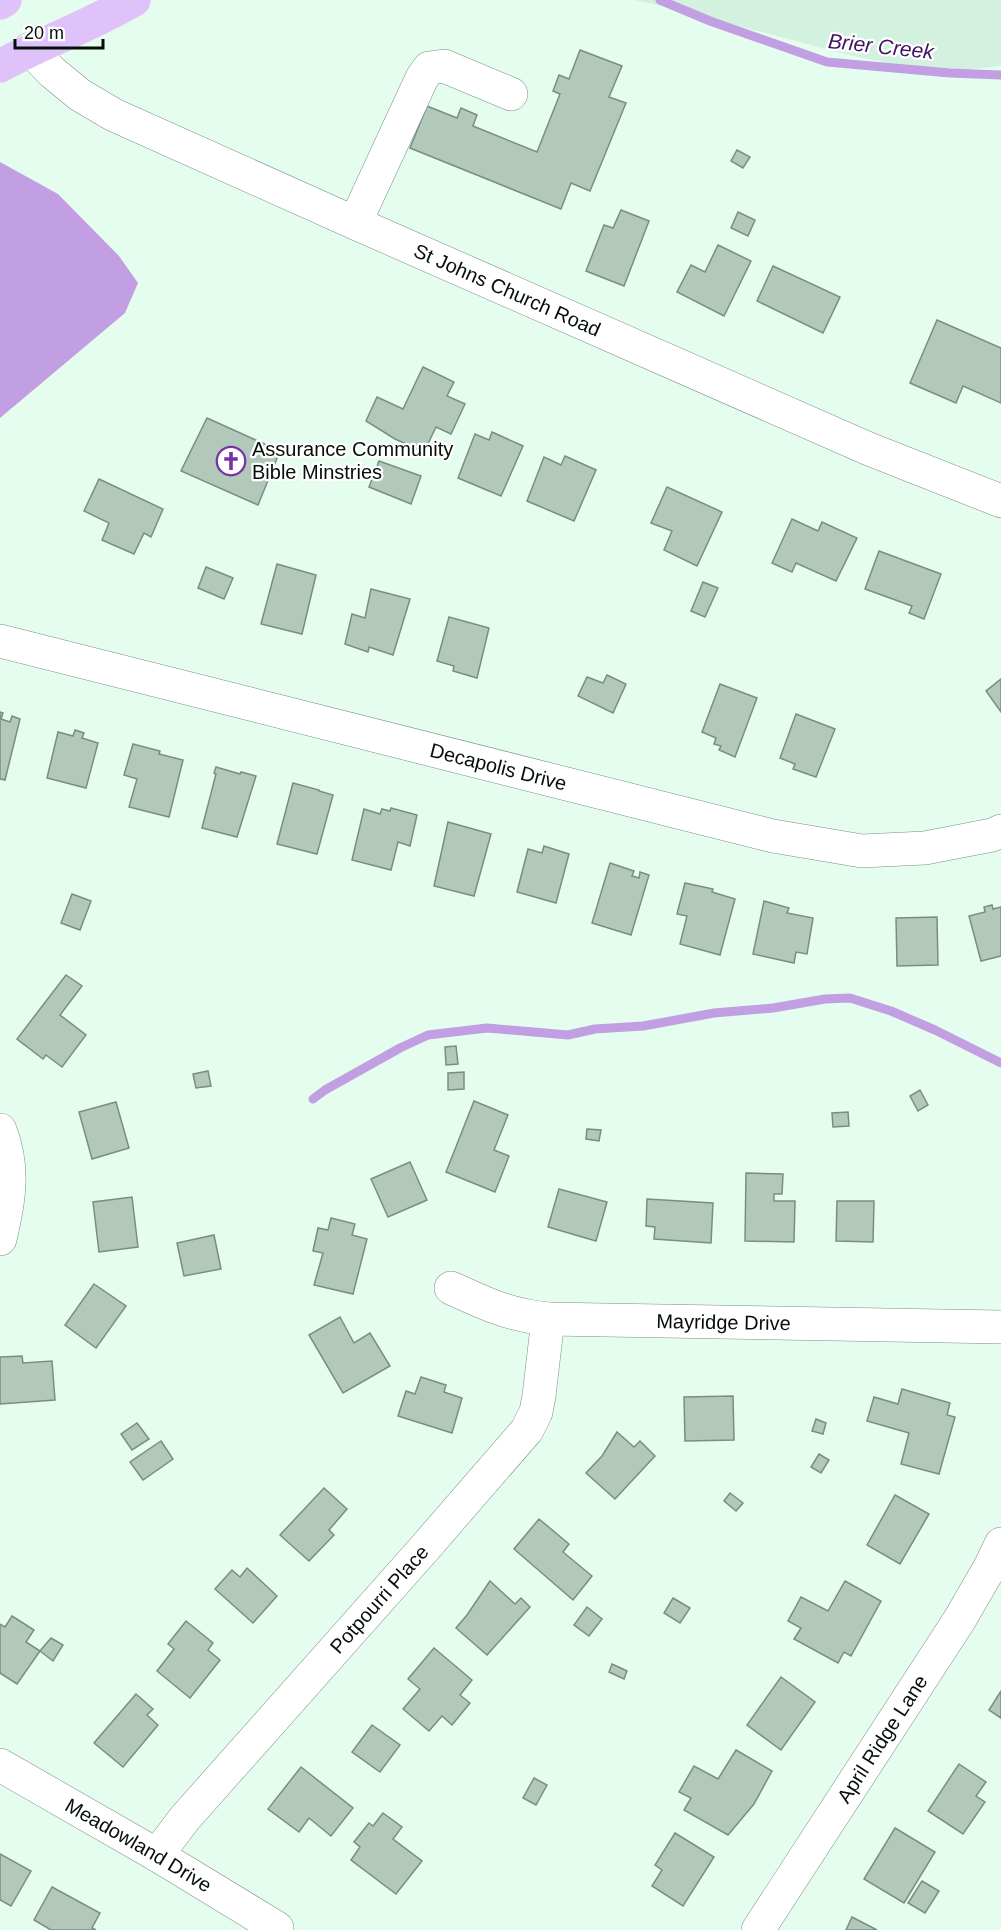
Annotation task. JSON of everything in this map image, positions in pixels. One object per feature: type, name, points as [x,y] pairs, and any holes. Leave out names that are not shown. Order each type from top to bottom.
[{"type":"main road","points":[[0,3],[5,0]]},
{"type":"main road","points":[[0,66],[30,49],[101,19],[134,0]]},
{"type":"street","name":"St Johns Church Road","points":[[30,49],[52,72],[80,95],[114,115],[355,224],[869,449],[1001,501]]},
{"type":"street","points":[[355,224],[422,78],[429,68],[444,66],[511,94]]},
{"type":"street","name":"Decapolis Drive","points":[[0,641],[773,836],[861,851],[925,848],[992,835],[1001,831]]},
{"type":"street","points":[[0,1130],[7,1147],[10,1168],[7,1207],[0,1239]]},
{"type":"street","name":"Mayridge Drive","points":[[451,1288],[494,1308],[522,1317],[548,1319],[1001,1327]]},
{"type":"street","name":"Potpourri Place","points":[[157,1856],[193,1809],[527,1430],[536,1412],[548,1319]]},
{"type":"street","name":"April Ridge Lane","points":[[758,1930],[960,1619],[990,1568],[1001,1544]]},
{"type":"street","name":"Meadowland Drive","points":[[0,1765],[277,1928]]},
{"type":"shaded area","points":[[635,0],[1001,0],[1001,66],[939,72],[853,56]]},
{"type":"shaded area","points":[[0,162],[58,194],[119,256],[138,283],[125,313],[0,418]]},
{"type":"building","points":[[580,50],[622,66],[609,97],[626,103],[590,191],[571,183],[561,209],[410,148],[427,106],[457,118],[461,108],[477,115],[473,126],[537,152],[560,94],[553,91],[559,75],[569,79]]},
{"type":"building","points":[[737,150],[750,157],[743,168],[731,161]]},
{"type":"building","points":[[621,210],[649,221],[624,286],[586,271],[604,225],[613,228]]},
{"type":"building","points":[[738,212],[755,220],[748,236],[731,228]]},
{"type":"building","points":[[718,245],[751,261],[724,316],[677,292],[691,265],[705,272]]},
{"type":"building","points":[[773,266],[840,297],[823,333],[757,301]]},
{"type":"building","points":[[937,320],[1001,348],[1001,403],[963,386],[956,403],[910,383]]},
{"type":"building","points":[[423,367],[454,382],[447,396],[465,404],[451,434],[436,427],[424,452],[395,439],[366,421],[377,397],[403,409]]},
{"type":"building","name":"Assurance Community Bible Minstries","points":[[207,418],[280,451],[258,505],[181,471]]},
{"type":"building","points":[[492,432],[523,446],[501,496],[458,478],[475,434],[489,440]]},
{"type":"building","points":[[565,456],[596,470],[574,521],[527,501],[544,457],[561,465]]},
{"type":"building","points":[[379,461],[421,476],[411,504],[369,487]]},
{"type":"building","points":[[99,479],[163,509],[151,537],[144,533],[134,554],[102,540],[109,523],[84,511]]},
{"type":"building","points":[[667,487],[722,512],[697,566],[664,550],[672,531],[651,523]]},
{"type":"building","points":[[792,519],[818,531],[822,522],[857,538],[836,581],[796,563],[792,572],[772,563]]},
{"type":"building","points":[[879,551],[941,574],[924,619],[909,613],[912,606],[865,589]]},
{"type":"building","points":[[277,564],[316,575],[302,634],[261,624]]},
{"type":"building","points":[[206,567],[233,578],[224,599],[198,588]]},
{"type":"building","points":[[703,582],[718,588],[705,617],[691,611]]},
{"type":"building","points":[[371,589],[410,599],[393,655],[369,647],[368,652],[345,644],[352,614],[365,618]]},
{"type":"building","points":[[449,617],[489,628],[477,678],[453,671],[454,666],[437,661]]},
{"type":"building","points":[[607,675],[626,684],[613,713],[578,696],[587,677],[603,683]]},
{"type":"building","points":[[1001,679],[1001,712],[986,691]]},
{"type":"building","points":[[720,684],[757,698],[735,757],[719,750],[721,746],[714,744],[716,738],[702,732]]},
{"type":"building","points":[[0,712],[3,713],[1,719],[10,722],[12,716],[20,719],[5,780],[0,779]]},
{"type":"building","points":[[796,714],[835,729],[816,777],[793,769],[795,764],[780,758]]},
{"type":"building","points":[[75,730],[84,733],[82,738],[98,743],[86,788],[47,778],[58,732],[73,736]]},
{"type":"building","points":[[133,744],[183,760],[169,817],[129,807],[137,779],[124,775]]},
{"type":"building","points":[[216,767],[256,776],[237,837],[202,828]]},
{"type":"building","points":[[293,783],[333,795],[317,854],[277,844]]},
{"type":"building","points":[[391,808],[417,815],[410,846],[398,842],[391,870],[352,860],[364,809],[380,814],[382,809],[390,811]]},
{"type":"building","points":[[448,822],[491,834],[474,896],[434,886]]},
{"type":"building","points":[[544,846],[569,854],[556,903],[517,892],[528,849],[542,853]]},
{"type":"building","points":[[610,863],[634,871],[632,876],[639,878],[640,872],[649,875],[631,935],[592,923]]},
{"type":"building","points":[[685,883],[713,889],[712,892],[735,899],[720,955],[680,944],[687,916],[677,914]]},
{"type":"building","points":[[72,894],[91,901],[80,930],[61,923]]},
{"type":"building","points":[[764,901],[789,908],[787,913],[813,918],[807,954],[796,952],[794,963],[753,954]]},
{"type":"building","points":[[992,905],[993,909],[1001,907],[1001,956],[981,961],[969,916],[985,912],[984,907]]},
{"type":"building","points":[[937,917],[938,965],[897,966],[896,918]]},
{"type":"building","points":[[66,975],[82,986],[60,1015],[86,1035],[62,1067],[46,1055],[43,1059],[17,1039]]},
{"type":"building","points":[[456,1046],[458,1064],[446,1065],[445,1047]]},
{"type":"building","points":[[208,1071],[211,1086],[196,1088],[193,1074]]},
{"type":"building","points":[[464,1072],[464,1089],[448,1090],[448,1073]]},
{"type":"building","points":[[920,1090],[928,1105],[918,1111],[910,1096]]},
{"type":"building","points":[[474,1101],[508,1115],[494,1150],[509,1156],[495,1192],[446,1172]]},
{"type":"building","points":[[116,1102],[129,1148],[92,1159],[79,1112]]},
{"type":"building","points":[[848,1112],[849,1126],[833,1127],[832,1113]]},
{"type":"building","points":[[587,1129],[601,1130],[599,1141],[586,1139]]},
{"type":"building","points":[[410,1162],[427,1200],[388,1217],[371,1179]]},
{"type":"building","points":[[746,1173],[783,1174],[782,1194],[774,1194],[774,1201],[795,1201],[794,1242],[745,1241]]},
{"type":"building","points":[[559,1189],[607,1202],[596,1241],[548,1227]]},
{"type":"building","points":[[132,1197],[138,1247],[99,1252],[93,1202]]},
{"type":"building","points":[[647,1199],[713,1203],[711,1243],[654,1239],[655,1227],[646,1226]]},
{"type":"building","points":[[837,1201],[874,1201],[873,1242],[836,1241]]},
{"type":"building","points":[[331,1218],[355,1224],[352,1235],[367,1239],[353,1294],[314,1285],[323,1253],[313,1251],[318,1228],[328,1230]]},
{"type":"building","points":[[214,1235],[221,1269],[184,1276],[177,1243]]},
{"type":"building","points":[[94,1284],[126,1306],[96,1348],[65,1325]]},
{"type":"building","points":[[340,1317],[354,1343],[370,1333],[390,1366],[343,1393],[309,1335]]},
{"type":"building","points":[[22,1356],[23,1363],[52,1361],[55,1400],[0,1404],[0,1357]]},
{"type":"building","points":[[421,1377],[446,1385],[444,1392],[462,1398],[452,1433],[398,1416],[406,1391],[415,1394]]},
{"type":"building","points":[[902,1389],[950,1403],[947,1415],[955,1417],[939,1474],[901,1464],[909,1433],[867,1421],[874,1397],[898,1404]]},
{"type":"building","points":[[733,1396],[734,1440],[685,1441],[684,1397]]},
{"type":"building","points":[[816,1419],[826,1423],[823,1434],[812,1431]]},
{"type":"building","points":[[137,1423],[149,1439],[132,1450],[121,1434]]},
{"type":"building","points":[[617,1432],[634,1447],[640,1441],[655,1456],[615,1499],[586,1473],[602,1456]]},
{"type":"building","points":[[161,1441],[173,1459],[143,1480],[130,1462]]},
{"type":"building","points":[[819,1454],[829,1460],[821,1473],[811,1467]]},
{"type":"building","points":[[324,1488],[347,1509],[329,1530],[334,1535],[309,1561],[280,1535]]},
{"type":"building","points":[[730,1493],[743,1503],[736,1511],[724,1501]]},
{"type":"building","points":[[895,1495],[929,1514],[900,1564],[867,1545]]},
{"type":"building","points":[[539,1519],[569,1544],[563,1552],[592,1576],[573,1600],[514,1549]]},
{"type":"building","points":[[247,1568],[277,1596],[253,1623],[215,1589],[232,1570],[240,1577]]},
{"type":"building","points":[[490,1581],[515,1604],[521,1598],[530,1607],[487,1655],[456,1628]]},
{"type":"building","points":[[845,1581],[881,1601],[851,1656],[844,1652],[838,1663],[794,1639],[801,1628],[788,1621],[801,1597],[828,1611]]},
{"type":"building","points":[[673,1598],[690,1608],[680,1623],[664,1613]]},
{"type":"building","points":[[587,1607],[602,1619],[589,1636],[574,1625]]},
{"type":"building","points":[[12,1616],[34,1630],[26,1642],[40,1651],[17,1684],[0,1673],[0,1624],[5,1627]]},
{"type":"building","points":[[186,1621],[213,1643],[208,1650],[220,1660],[190,1698],[157,1671],[174,1649],[168,1644]]},
{"type":"building","points":[[51,1638],[63,1645],[53,1661],[40,1651]]},
{"type":"building","points":[[434,1648],[472,1680],[460,1695],[470,1703],[452,1725],[442,1716],[429,1731],[403,1709],[420,1689],[408,1679]]},
{"type":"building","points":[[612,1664],[627,1671],[624,1679],[609,1672]]},
{"type":"building","points":[[781,1677],[815,1702],[781,1750],[747,1725]]},
{"type":"building","points":[[1001,1691],[1001,1718],[989,1710]]},
{"type":"building","points":[[136,1694],[153,1709],[147,1715],[158,1725],[123,1767],[94,1743]]},
{"type":"building","points":[[372,1725],[400,1745],[380,1772],[352,1752]]},
{"type":"building","points":[[736,1750],[772,1771],[754,1804],[728,1835],[684,1810],[691,1798],[679,1792],[694,1766],[718,1779]]},
{"type":"building","points":[[959,1764],[986,1782],[976,1796],[985,1802],[963,1834],[928,1811]]},
{"type":"building","points":[[301,1767],[353,1808],[331,1836],[309,1818],[299,1832],[268,1809]]},
{"type":"building","points":[[534,1778],[547,1785],[536,1805],[523,1798]]},
{"type":"building","points":[[383,1813],[402,1827],[393,1839],[422,1861],[396,1894],[351,1860],[360,1847],[354,1842],[369,1823],[373,1826]]},
{"type":"building","points":[[895,1828],[935,1852],[904,1903],[864,1879]]},
{"type":"building","points":[[675,1833],[714,1857],[683,1906],[652,1886],[662,1870],[655,1865]]},
{"type":"building","points":[[0,1854],[31,1871],[11,1906],[0,1900]]},
{"type":"building","points":[[922,1881],[939,1891],[925,1913],[908,1903]]},
{"type":"building","points":[[52,1887],[100,1913],[92,1928],[96,1930],[51,1930],[34,1920]]},
{"type":"building","points":[[852,1917],[877,1930],[846,1930]]},
{"type":"waterway","name":"Brier Creek","points":[[660,0],[710,21],[827,62],[950,73],[1001,75]]},
{"type":"waterway","points":[[313,1099],[400,1048],[428,1035],[487,1028],[568,1035],[595,1029],[643,1026],[714,1013],[773,1008],[825,999],[850,998],[891,1011],[1001,1063]]},
{"type":"place","name":"Assurance Community Bible Minstries","points":[[231,461]]}]
